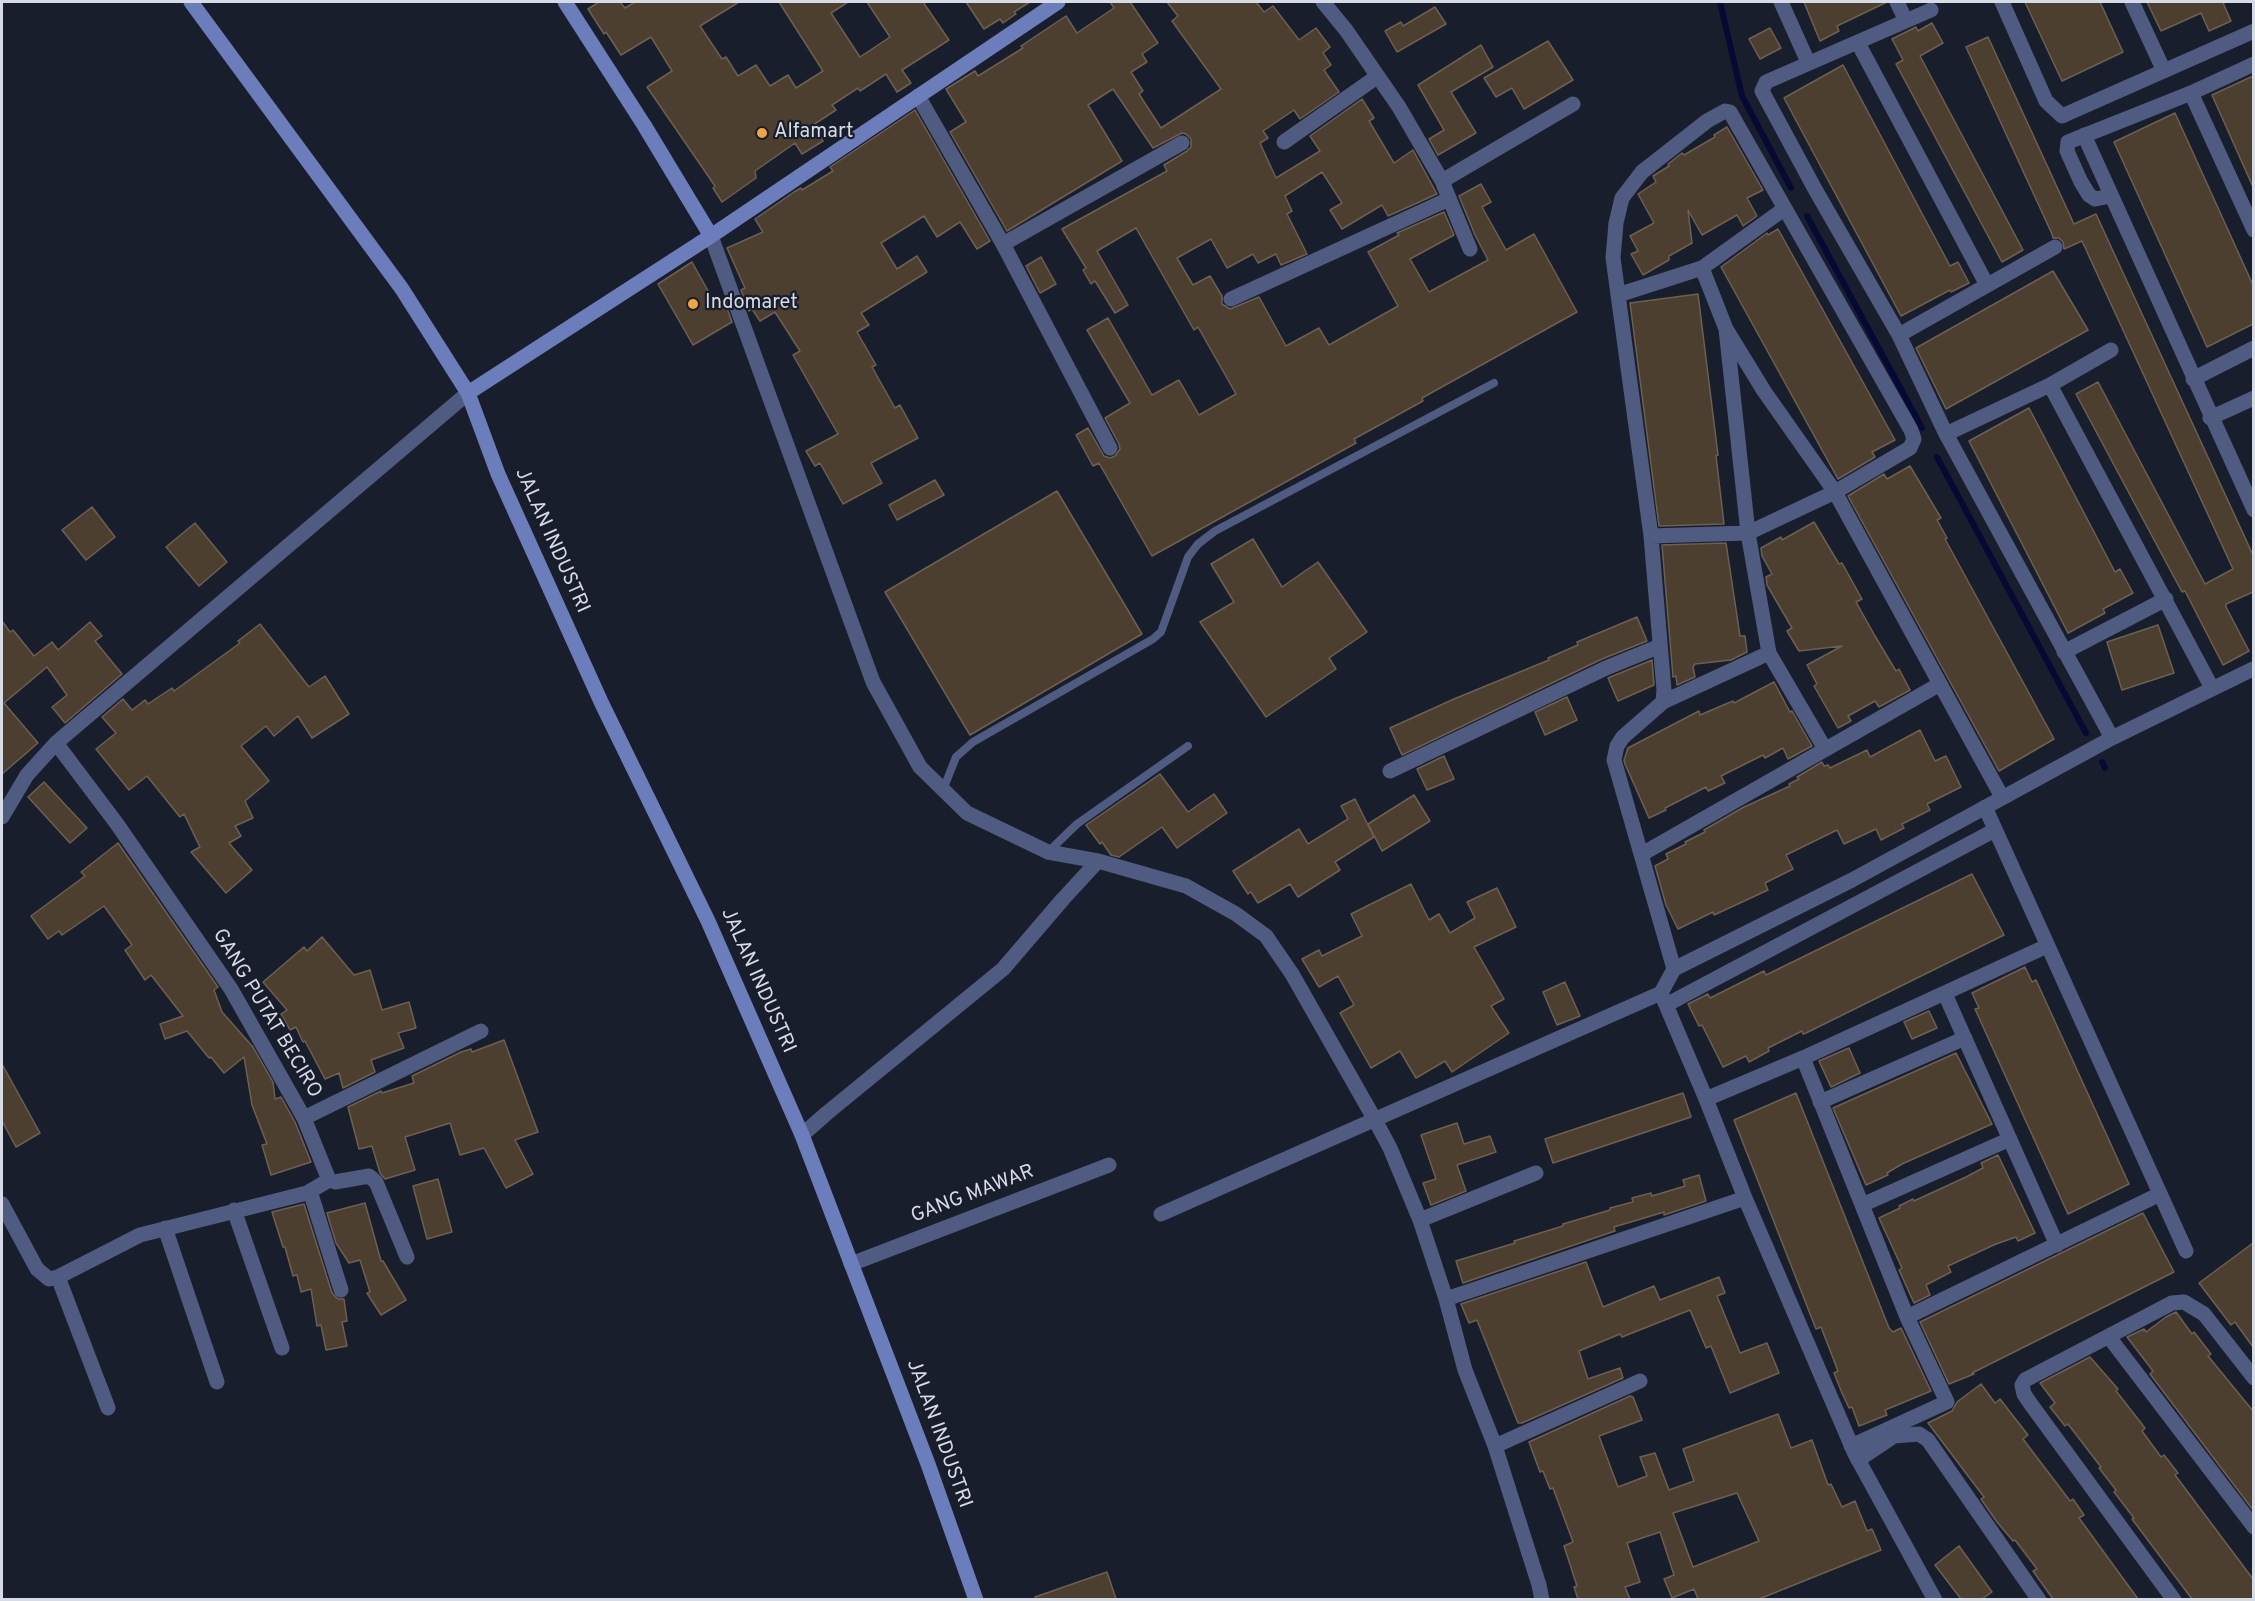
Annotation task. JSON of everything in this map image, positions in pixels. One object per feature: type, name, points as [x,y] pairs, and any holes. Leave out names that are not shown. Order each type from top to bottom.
[{"type":"street","name":"JALAN INDUSTRI","points":[[191,2],[402,290],[468,393],[502,485],[602,704],[708,921],[802,1135],[928,1464],[976,1599]]},
{"type":"street","points":[[2,817],[27,775],[56,743],[468,393],[711,236],[1058,2]]},
{"type":"street","points":[[1323,2],[1399,107],[1442,181],[1470,249]]},
{"type":"street","points":[[1781,2],[1808,62]]},
{"type":"street","points":[[1897,2],[1906,21]]},
{"type":"street","points":[[2002,2],[2046,101],[2062,116],[2253,31]]},
{"type":"street","points":[[2132,2],[2164,71]]},
{"type":"street","points":[[570,3],[711,236],[873,682],[920,767],[967,813],[1048,852],[1098,861],[1186,886],[1236,914],[1266,936],[1292,974],[1390,1148],[1420,1220],[1446,1299],[1465,1371],[1495,1446],[1542,1599]]},
{"type":"street","points":[[1931,10],[1766,82],[1762,91],[1816,191],[1899,335],[1946,434],[2112,738]]},
{"type":"street","points":[[1858,43],[1987,285]]},
{"type":"street","points":[[2112,196],[2093,198],[2081,182],[2066,146],[2072,139],[2191,93],[2253,64]]},
{"type":"street","points":[[1284,142],[1378,76]]},
{"type":"street","points":[[2191,93],[2253,230]]},
{"type":"street","points":[[918,96],[1003,244],[1110,448]]},
{"type":"street","points":[[1442,181],[1574,104]]},
{"type":"street","points":[[1651,536],[1748,533],[1835,492],[1910,448],[1914,439],[1730,112],[1725,111],[1719,113],[1642,172],[1623,198],[1616,223],[1613,258],[1651,536],[1664,690],[1663,702]]},
{"type":"street","points":[[2084,135],[2253,510]]},
{"type":"street","points":[[1003,244],[1182,143]]},
{"type":"street","points":[[1231,299],[1449,200]]},
{"type":"street","points":[[1618,295],[1702,268],[1784,209]]},
{"type":"street","points":[[1899,335],[2055,247]]},
{"type":"street","points":[[1702,268],[1726,329],[1764,391],[1835,492],[2002,797]]},
{"type":"street","points":[[1726,329],[1748,533],[1769,653],[1825,749]]},
{"type":"street","points":[[2193,379],[2253,348]]},
{"type":"street","points":[[1946,434],[2050,385],[2111,350]]},
{"type":"street","points":[[2050,385],[2212,688]]},
{"type":"street","points":[[2210,418],[2253,398]]},
{"type":"street","points":[[2064,652],[2166,599]]},
{"type":"street","points":[[1390,771],[1606,668],[1660,646]]},
{"type":"street","points":[[1769,653],[1663,702],[1623,737],[1617,746],[1614,760],[1674,969],[1663,999],[1854,1453],[1935,1599]]},
{"type":"street","points":[[1674,969],[1852,880],[2112,738],[2253,669]]},
{"type":"street","points":[[1642,854],[1940,684]]},
{"type":"street","name":"GANG PUTAT BECIRO","points":[[56,743],[117,824],[231,989],[304,1118],[330,1180]]},
{"type":"street","points":[[1985,807],[2186,1251]]},
{"type":"street","points":[[1161,1214],[1375,1120],[1663,999],[1995,830]]},
{"type":"street","points":[[802,1135],[1004,969],[1063,898],[1098,861]]},
{"type":"street","points":[[1706,1099],[1803,1058],[2047,946]]},
{"type":"street","points":[[1945,994],[2057,1245]]},
{"type":"street","points":[[304,1118],[481,1031]]},
{"type":"street","points":[[1820,1102],[1965,1038]]},
{"type":"street","points":[[1803,1058],[1907,1317],[1947,1402],[1854,1453]]},
{"type":"street","points":[[1862,1205],[2010,1140]]},
{"type":"street","name":"GANG MAWAR","points":[[851,1264],[1109,1165]]},
{"type":"street","points":[[1420,1220],[1536,1173]]},
{"type":"street","points":[[2,1204],[38,1269],[49,1279],[58,1277],[140,1235],[310,1191],[330,1180],[335,1182],[369,1176],[375,1182],[407,1257]]},
{"type":"street","points":[[310,1191],[341,1290]]},
{"type":"street","points":[[1907,1317],[2160,1194]]},
{"type":"street","points":[[1446,1299],[1745,1198]]},
{"type":"street","points":[[234,1210],[282,1348]]},
{"type":"street","points":[[165,1228],[217,1382]]},
{"type":"street","points":[[58,1277],[108,1408]]},
{"type":"street","points":[[2174,1599],[2030,1403],[2022,1388],[2025,1380],[2109,1337],[2158,1308],[2184,1302],[2204,1314],[2253,1378]]},
{"type":"street","points":[[2109,1337],[2253,1527]]},
{"type":"street","points":[[1495,1446],[1640,1381]]},
{"type":"street","points":[[1854,1453],[1894,1436],[1919,1434],[1928,1440],[2039,1599]]},
{"type":"lane","points":[[943,789],[956,757],[973,742],[1153,639],[1161,632],[1188,557],[1198,544],[1215,531],[1494,383]]},
{"type":"lane","points":[[1048,852],[1077,824],[1188,746]]},
{"type":"building","points":[[599,2],[620,2],[625,8],[635,2],[739,2],[700,26],[722,59],[726,57],[738,76],[756,65],[770,86],[788,75],[796,88],[823,71],[779,2],[848,2],[831,13],[860,57],[890,37],[867,2],[923,2],[949,40],[902,70],[911,83],[897,92],[886,74],[832,105],[836,110],[813,125],[823,141],[802,154],[795,143],[755,171],[756,178],[722,202],[713,188],[715,186],[647,87],[672,71],[651,37],[621,55],[588,9]]},
{"type":"building","points":[[966,2],[1030,2],[1014,12],[1016,14],[1003,23],[1000,19],[984,29]]},
{"type":"building","points":[[1110,2],[1130,2],[1158,43],[1142,54],[1147,62],[1131,72],[1143,91],[1139,94],[1161,128],[1221,89],[1172,21],[1178,16],[1167,2],[1256,2],[1264,12],[1273,6],[1299,40],[1316,28],[1330,47],[1323,53],[1331,65],[1324,70],[1339,92],[1300,119],[1294,110],[1263,131],[1268,138],[1260,143],[1276,178],[1320,151],[1310,136],[1362,99],[1374,118],[1369,121],[1394,163],[1413,150],[1437,194],[1388,216],[1382,205],[1342,229],[1330,210],[1342,203],[1322,172],[1285,196],[1292,211],[1287,214],[1307,254],[1281,265],[1276,254],[1258,263],[1253,254],[1227,268],[1211,239],[1177,258],[1193,285],[1210,276],[1222,296],[1222,304],[1230,309],[1259,297],[1286,346],[1319,328],[1329,345],[1398,306],[1368,252],[1399,235],[1397,233],[1444,212],[1454,235],[1410,259],[1429,292],[1488,260],[1459,196],[1481,184],[1491,202],[1482,207],[1506,250],[1534,234],[1577,312],[1422,398],[1423,401],[1354,439],[1356,443],[1152,556],[1099,463],[1093,466],[1076,435],[1088,428],[1104,456],[1110,458],[1115,456],[1120,449],[1119,444],[1105,418],[1130,403],[1087,330],[1108,318],[1152,395],[1179,380],[1199,415],[1236,394],[1198,327],[1194,330],[1136,228],[1097,251],[1128,305],[1115,313],[1095,281],[1091,284],[1083,270],[1086,268],[1062,229],[1167,171],[1164,165],[1187,151],[1191,147],[1191,139],[1182,133],[1153,148],[1113,89],[1088,105],[1122,161],[1007,231],[950,132],[966,122],[946,89],[975,71],[978,76],[1023,48],[1021,46],[1066,16],[1077,33],[1114,8]]},
{"type":"building","points":[[1804,2],[1887,2],[1837,26],[1839,31],[1820,41]]},
{"type":"building","points":[[2025,2],[2100,2],[2123,52],[2062,81]]},
{"type":"building","points":[[2147,2],[2227,2],[2223,3],[2231,21],[2209,31],[2201,13],[2161,31]]},
{"type":"building","points":[[1435,7],[1446,24],[1397,52],[1385,31],[1401,22],[1403,26]]},
{"type":"building","points":[[1932,23],[1943,43],[1920,56],[2023,250],[2002,262],[1896,64],[1903,60],[1892,39],[1916,27],[1918,31]]},
{"type":"building","points":[[1770,28],[1781,48],[1760,59],[1749,39]]},
{"type":"building","points":[[1988,37],[2074,224],[2096,214],[2253,555],[2253,592],[2226,604],[2249,651],[2223,665],[2185,591],[2182,592],[2076,394],[2098,382],[2205,584],[2233,569],[2082,241],[2064,249],[2063,242],[2059,238],[2053,238],[1966,47]]},
{"type":"building","points":[[1548,41],[1573,80],[1524,109],[1512,88],[1496,97],[1484,78]]},
{"type":"building","points":[[1481,45],[1493,67],[1451,92],[1476,133],[1438,155],[1429,139],[1444,130],[1418,85]]},
{"type":"building","points":[[1843,65],[1950,266],[1958,262],[1969,283],[1951,292],[1950,290],[1901,316],[1784,98]]},
{"type":"building","points":[[2253,76],[2253,187],[2212,95]]},
{"type":"building","points":[[915,110],[990,241],[977,249],[960,222],[937,237],[924,216],[881,243],[897,269],[917,256],[927,272],[861,313],[869,325],[857,332],[876,365],[872,367],[895,408],[900,405],[918,438],[871,463],[882,483],[843,504],[820,463],[815,466],[806,451],[838,434],[793,355],[800,351],[775,312],[760,321],[752,309],[749,311],[741,290],[745,288],[727,248],[763,232],[755,219],[794,192],[801,188],[802,190],[833,171],[830,167]]},
{"type":"building","points":[[2175,113],[2253,285],[2253,324],[2207,347],[2114,142]]},
{"type":"building","points":[[1727,127],[1763,190],[1747,198],[1757,216],[1743,226],[1737,215],[1702,235],[1688,210],[1692,243],[1643,275],[1631,254],[1638,251],[1630,236],[1654,223],[1638,194],[1656,182],[1653,176],[1669,166],[1668,164],[1682,153],[1684,155],[1715,137],[1714,135]]},
{"type":"building","points":[[1778,229],[1895,440],[1872,452],[1875,457],[1838,479],[1721,267],[1767,233],[1768,235]]},
{"type":"building","points":[[1041,257],[1056,284],[1040,293],[1026,266]]},
{"type":"building","name":"Indomaret","points":[[692,262],[716,305],[724,300],[732,322],[693,345],[658,284]]},
{"type":"building","points":[[2053,271],[2088,330],[1946,409],[1916,348]]},
{"type":"building","points":[[1698,294],[1724,524],[1659,526],[1630,303]]},
{"type":"building","points":[[2029,408],[2115,572],[2120,569],[2133,593],[2103,609],[2105,613],[2068,633],[1969,441]]},
{"type":"building","points":[[1910,466],[1941,518],[1937,520],[1947,538],[1945,539],[2054,739],[1999,771],[1848,496],[1884,474],[1887,479]]},
{"type":"building","points":[[935,480],[944,495],[897,520],[889,505]]},
{"type":"building","points":[[1057,491],[1142,634],[970,735],[885,592]]},
{"type":"building","points":[[92,507],[115,537],[86,560],[62,530]]},
{"type":"building","points":[[1814,522],[1839,564],[1842,563],[1862,599],[1856,602],[1896,671],[1899,669],[1910,690],[1879,707],[1875,701],[1848,716],[1851,721],[1838,728],[1814,686],[1817,684],[1807,665],[1842,646],[1799,651],[1787,631],[1792,628],[1767,585],[1766,577],[1772,574],[1762,556],[1761,548],[1781,537],[1782,540]]},
{"type":"building","points":[[195,523],[227,562],[199,586],[166,547]]},
{"type":"building","points":[[1253,539],[1282,587],[1318,562],[1367,632],[1329,658],[1336,669],[1266,717],[1200,622],[1234,602],[1211,564]]},
{"type":"building","points":[[1726,543],[1740,636],[1745,636],[1747,652],[1731,660],[1695,664],[1693,667],[1695,677],[1677,685],[1676,676],[1673,677],[1662,545]]},
{"type":"building","points":[[1637,617],[1647,641],[1602,659],[1402,755],[1390,728],[1549,660],[1548,658],[1578,645],[1577,642]]},
{"type":"building","points":[[2,621],[10,632],[13,630],[34,656],[52,642],[58,650],[90,622],[102,636],[95,641],[122,674],[65,723],[52,707],[67,695],[47,667],[4,703],[38,743],[2,774]]},
{"type":"building","points":[[260,624],[309,687],[325,676],[349,714],[312,738],[298,716],[274,736],[266,726],[241,746],[269,781],[245,801],[253,818],[235,826],[241,836],[229,843],[252,870],[226,893],[191,852],[200,847],[184,814],[180,817],[147,776],[129,790],[96,749],[116,733],[102,717],[123,699],[132,710],[145,700],[148,704],[172,688],[174,691],[240,643],[238,641]]},
{"type":"building","points":[[2158,625],[2174,673],[2122,690],[2107,642]]},
{"type":"building","points":[[1652,660],[1654,685],[1618,701],[1608,678]]},
{"type":"building","points":[[1774,682],[1812,746],[1788,759],[1783,748],[1765,758],[1763,755],[1721,776],[1725,783],[1708,791],[1706,787],[1649,818],[1625,764],[1628,748],[1699,711],[1700,715],[1733,701],[1734,703]]},
{"type":"building","points":[[1567,697],[1577,720],[1545,735],[1535,712]]},
{"type":"building","points":[[1920,730],[1935,761],[1946,756],[1961,787],[1927,804],[1930,810],[1902,824],[1904,828],[1881,840],[1876,829],[1844,844],[1837,830],[1786,855],[1793,869],[1765,883],[1768,890],[1678,929],[1666,905],[1655,866],[1668,859],[1666,854],[1686,844],[1685,842],[1742,808],[1790,786],[1789,784],[1799,779],[1797,777],[1822,762],[1824,766],[1828,765],[1830,768],[1867,750],[1870,757]]},
{"type":"building","points":[[1444,756],[1454,779],[1427,790],[1417,769]]},
{"type":"building","points":[[1160,774],[1188,812],[1214,794],[1227,813],[1177,848],[1162,827],[1119,857],[1111,855],[1086,825]]},
{"type":"building","points":[[44,782],[87,828],[70,843],[28,797]]},
{"type":"building","points":[[1414,795],[1430,821],[1382,851],[1368,824]]},
{"type":"building","points":[[1355,799],[1374,837],[1335,862],[1340,870],[1298,897],[1290,884],[1258,903],[1251,892],[1248,894],[1233,871],[1299,829],[1308,844],[1348,819],[1341,806]]},
{"type":"building","points":[[118,843],[218,987],[214,990],[222,1012],[253,1047],[273,1082],[275,1099],[281,1097],[295,1122],[311,1162],[271,1175],[262,1145],[267,1144],[252,1105],[244,1057],[224,1073],[187,1031],[165,1039],[160,1024],[183,1016],[151,975],[145,980],[125,950],[132,945],[104,906],[62,935],[59,931],[48,939],[31,916],[85,876],[81,872]]},
{"type":"building","points":[[1972,874],[2004,935],[1806,1033],[1803,1034],[1802,1031],[1768,1048],[1769,1051],[1749,1062],[1746,1056],[1723,1067],[1702,1025],[1699,1026],[1688,1004],[1708,994],[1710,998],[1764,971],[1766,975]]},
{"type":"building","points":[[1411,884],[1429,920],[1439,914],[1450,933],[1475,918],[1467,902],[1497,888],[1516,927],[1474,947],[1504,999],[1491,1006],[1509,1033],[1452,1072],[1445,1061],[1416,1078],[1400,1051],[1371,1068],[1340,1013],[1354,1005],[1338,976],[1319,987],[1302,959],[1319,950],[1322,956],[1362,936],[1351,914]]},
{"type":"building","points":[[322,937],[354,975],[370,970],[382,1010],[409,1002],[416,1028],[398,1033],[404,1048],[371,1060],[375,1072],[343,1088],[339,1073],[325,1079],[296,1027],[290,1030],[281,1014],[287,1010],[263,982],[304,947],[307,951]]},
{"type":"building","points":[[2025,967],[2032,982],[2036,980],[2129,1184],[2068,1214],[1975,1009],[1979,1008],[1972,993]]},
{"type":"building","points":[[1565,982],[1580,1016],[1557,1025],[1543,992]]},
{"type":"building","points":[[1929,1011],[1937,1028],[1912,1039],[1904,1022]]},
{"type":"building","points":[[504,1040],[538,1132],[515,1140],[533,1174],[506,1188],[484,1148],[460,1155],[450,1123],[405,1137],[415,1170],[385,1179],[380,1173],[372,1146],[359,1149],[348,1107],[381,1091],[382,1093],[414,1083],[412,1076],[461,1052],[471,1049],[472,1052]]},
{"type":"building","points":[[1849,1048],[1860,1073],[1831,1087],[1819,1061]]},
{"type":"building","points":[[1956,1053],[1992,1124],[1902,1164],[1887,1173],[1888,1175],[1866,1185],[1833,1108]]},
{"type":"building","points":[[2,1064],[40,1133],[16,1147],[2,1121]]},
{"type":"building","points":[[1683,1093],[1691,1117],[1553,1163],[1545,1139]]},
{"type":"building","points":[[1796,1093],[1889,1328],[1893,1332],[1901,1328],[1931,1391],[1885,1410],[1887,1415],[1859,1426],[1852,1407],[1849,1408],[1842,1393],[1834,1373],[1838,1371],[1821,1327],[1816,1329],[1734,1120]]},
{"type":"building","points":[[1457,1123],[1464,1144],[1490,1136],[1496,1152],[1457,1165],[1466,1191],[1431,1205],[1423,1183],[1436,1179],[1421,1135]]},
{"type":"building","points":[[1998,1155],[2035,1233],[2018,1241],[2016,1237],[1996,1244],[1948,1266],[1951,1272],[1926,1285],[1930,1295],[1914,1303],[1899,1270],[1902,1268],[1879,1218],[1913,1199],[1914,1201],[1983,1168],[1981,1163]]},
{"type":"building","points":[[1699,1175],[1706,1201],[1664,1215],[1664,1212],[1614,1227],[1615,1231],[1463,1283],[1456,1261],[1633,1202],[1632,1198],[1651,1193],[1652,1196],[1685,1186],[1683,1180]]},
{"type":"building","points":[[438,1179],[452,1232],[427,1239],[413,1186]]},
{"type":"building","points":[[365,1203],[381,1261],[406,1300],[381,1315],[367,1293],[370,1292],[360,1260],[349,1263],[336,1243],[327,1213]]},
{"type":"building","points":[[304,1204],[332,1293],[338,1299],[344,1299],[347,1321],[342,1322],[347,1346],[326,1350],[321,1325],[317,1326],[311,1289],[301,1292],[297,1275],[293,1276],[272,1212]]},
{"type":"building","points":[[2143,1213],[2174,1272],[1972,1373],[1974,1374],[1949,1384],[1920,1322]]},
{"type":"building","points":[[2253,1243],[2253,1347],[2235,1322],[2231,1325],[2199,1283]]},
{"type":"building","points":[[1586,1262],[1603,1307],[1654,1286],[1660,1300],[1719,1277],[1725,1293],[1717,1296],[1740,1353],[1767,1343],[1779,1373],[1730,1393],[1711,1346],[1706,1348],[1690,1310],[1579,1351],[1588,1379],[1620,1368],[1623,1378],[1518,1423],[1477,1320],[1469,1323],[1461,1304]]},
{"type":"building","points":[[2176,1312],[2192,1334],[2194,1332],[2211,1354],[2208,1356],[2253,1411],[2253,1510],[2150,1374],[2153,1371],[2127,1337],[2144,1329],[2146,1332]]},
{"type":"building","points":[[2090,1357],[2118,1389],[2116,1391],[2145,1428],[2142,1431],[2161,1457],[2164,1455],[2178,1473],[2175,1475],[2253,1579],[2253,1599],[2192,1599],[2132,1519],[2134,1518],[2114,1492],[2116,1490],[2099,1468],[2101,1467],[2068,1424],[2065,1426],[2050,1407],[2055,1403],[2040,1383]]},
{"type":"building","points":[[1981,1384],[1995,1403],[2000,1399],[2028,1435],[2023,1439],[2070,1501],[2073,1499],[2084,1515],[2079,1518],[2138,1599],[2053,1599],[2033,1571],[2037,1569],[2015,1540],[2013,1541],[1997,1522],[1981,1499],[1984,1497],[1928,1423],[1952,1411],[1957,1402]]},
{"type":"building","points":[[1630,1396],[1633,1397],[1642,1420],[1599,1436],[1618,1487],[1647,1476],[1640,1457],[1655,1453],[1669,1490],[1694,1481],[1683,1449],[1778,1414],[1791,1448],[1812,1440],[1828,1485],[1831,1484],[1842,1507],[1855,1501],[1867,1531],[1872,1529],[1881,1550],[1759,1599],[1698,1599],[1694,1589],[1672,1598],[1664,1579],[1674,1575],[1660,1532],[1627,1543],[1640,1582],[1625,1587],[1630,1599],[1578,1599],[1574,1587],[1577,1586],[1564,1546],[1573,1542],[1553,1488],[1550,1489],[1543,1471],[1540,1472],[1529,1442]],"holes":[[[1737,1493],[1759,1541],[1693,1567],[1673,1513]]]},
{"type":"building","points":[[1959,1546],[1992,1592],[1982,1599],[1961,1599],[1935,1565]]},
{"type":"building","points":[[1107,1572],[1116,1599],[1036,1599],[1035,1597]]},
{"type":"waterway","points":[[1720,2],[1742,96],[1791,188]]},
{"type":"waterway","points":[[1807,216],[1922,428]]},
{"type":"waterway","points":[[1937,457],[2086,733]]},
{"type":"waterway","points":[[2102,762],[2105,768]]},
{"type":"place","name":"Alfamart","points":[[762,133]]},
{"type":"place","name":"Indomaret","points":[[693,304]]}]
